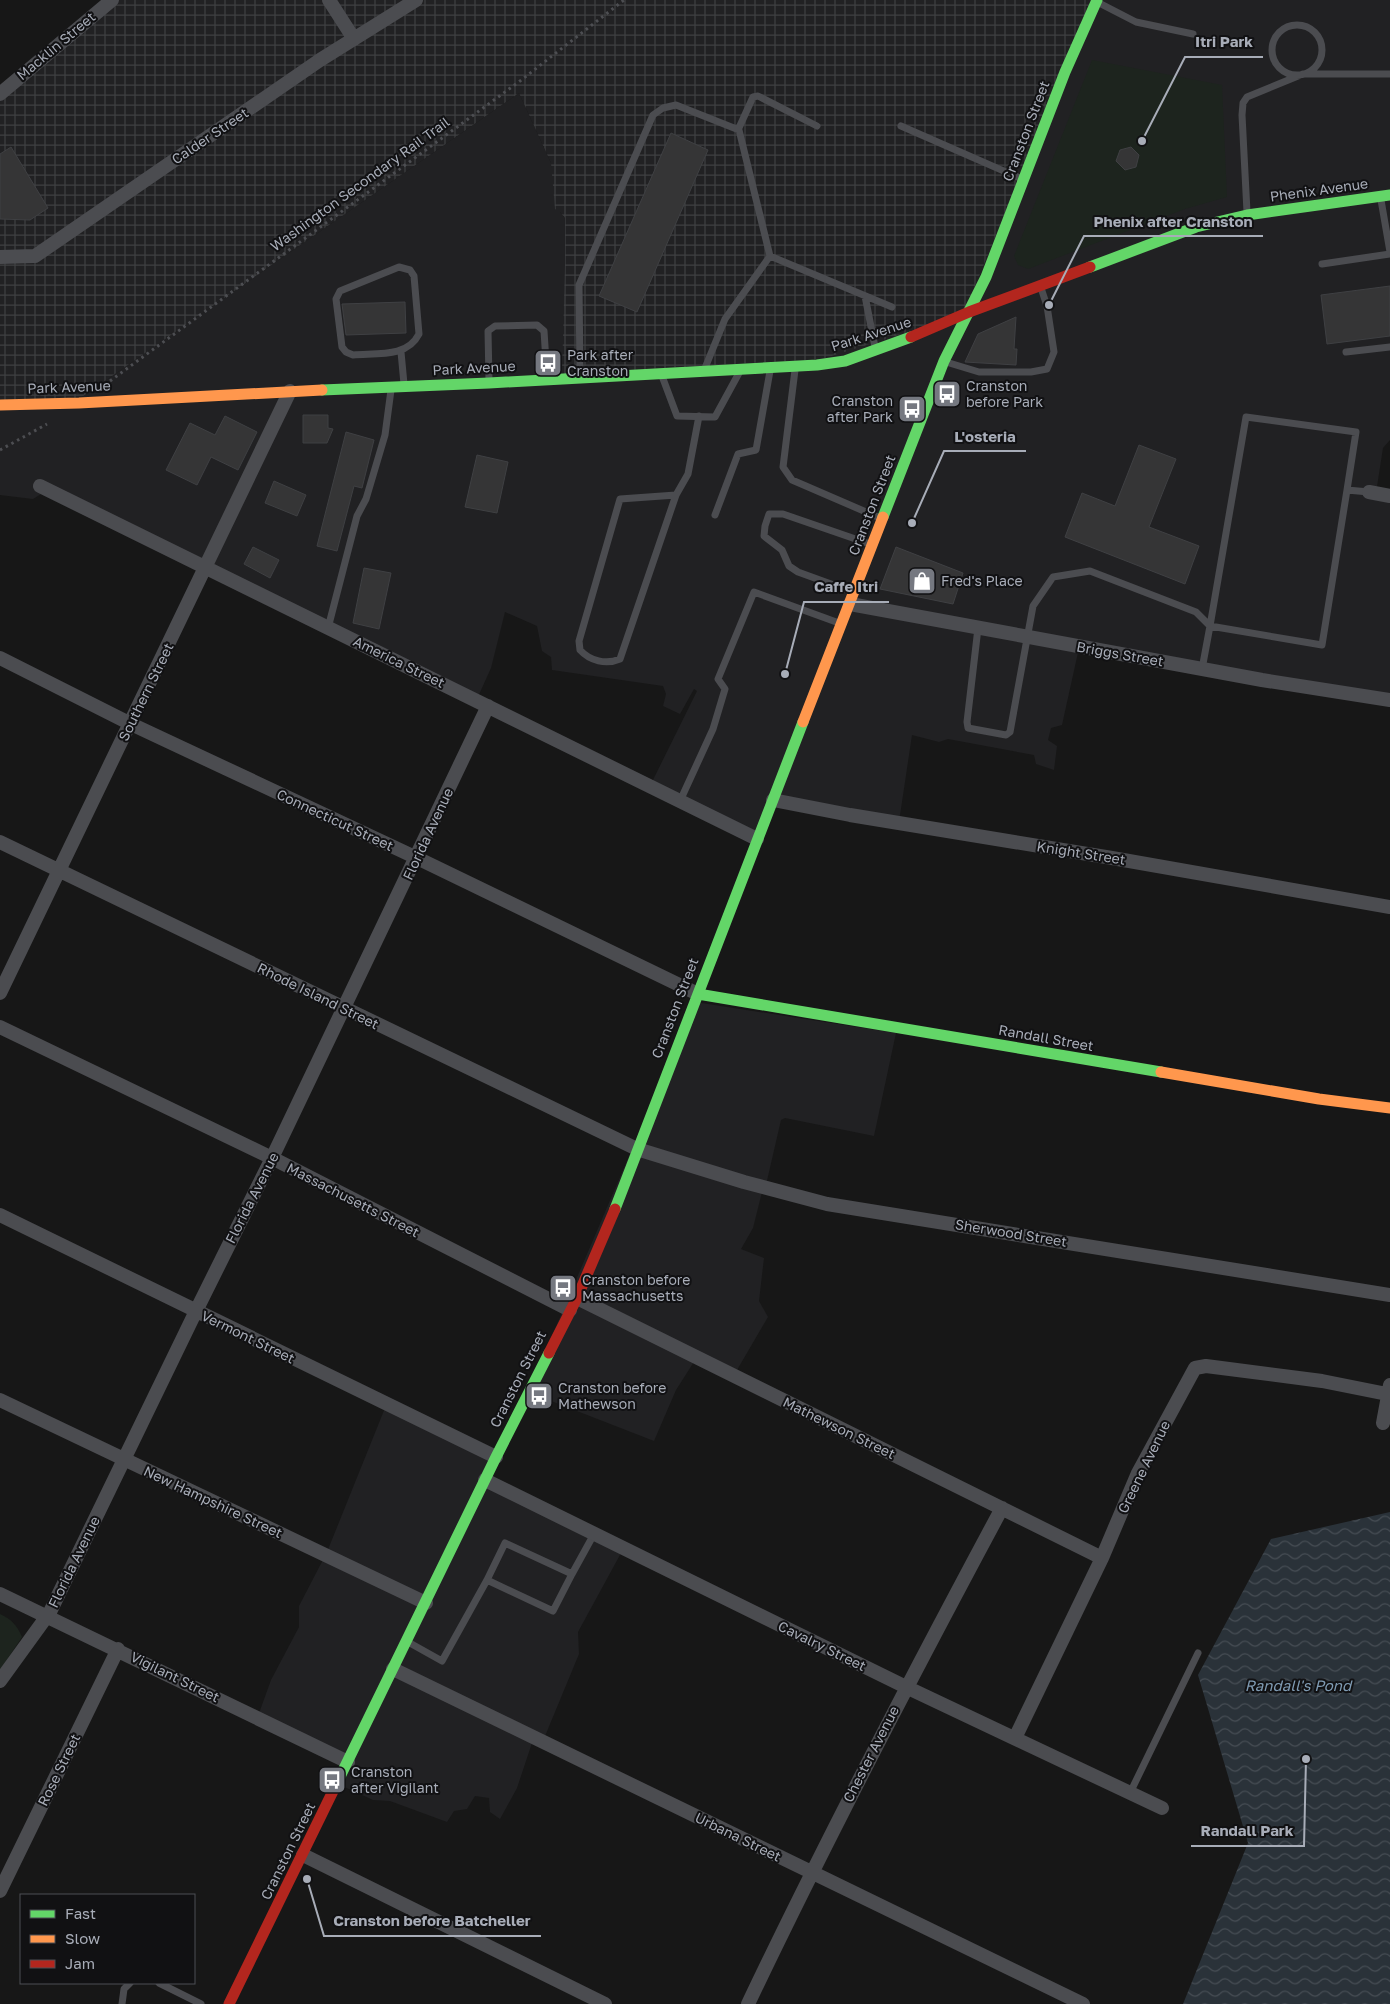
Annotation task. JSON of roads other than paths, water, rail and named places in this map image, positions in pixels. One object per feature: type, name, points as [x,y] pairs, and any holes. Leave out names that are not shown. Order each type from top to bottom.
[{"type":"main road","name":"Cranston Street","points":[[229,2004],[496,1457],[574,1304],[610,1221],[944,362],[986,277],[1065,72],[1097,1]]},
{"type":"main road","name":"Phenix Avenue","points":[[969,312],[1196,227],[1247,215],[1385,196]]},
{"type":"main road","name":"Park Avenue","points":[[0,405],[79,403],[404,386],[489,384],[796,367],[845,361],[907,339],[969,312]]},
{"type":"main road","name":"Randall Street","points":[[698,994],[1319,1099],[1390,1108]]},
{"type":"street","name":"Macklin Street","points":[[0,94],[112,0]]},
{"type":"street","points":[[328,0],[354,39]]},
{"type":"street","name":"Calder Street","points":[[0,257],[34,256],[354,39],[416,0]]},
{"type":"street","name":"Southern Street","points":[[0,992],[131,724],[290,391]]},
{"type":"street","name":"America Street","points":[[40,486],[757,839]]},
{"type":"street","points":[[1369,492],[1390,496]]},
{"type":"street","name":"Briggs Street","points":[[852,598],[978,628],[1202,669],[1390,700]]},
{"type":"street","name":"Connecticut Street","points":[[0,658],[131,724],[417,858],[698,994]]},
{"type":"street","name":"Florida Avenue","points":[[0,1681],[46,1617],[272,1158],[488,706]]},
{"type":"street","name":"Knight Street","points":[[773,800],[850,815],[1112,858],[1390,907]]},
{"type":"street","name":"Rhode Island Street","points":[[0,842],[637,1149]]},
{"type":"street","name":"Massachusetts Street","points":[[0,1027],[574,1304]]},
{"type":"street","name":"Sherwood Street","points":[[637,1149],[744,1182],[827,1204],[1390,1295]]},
{"type":"street","name":"Vermont Street","points":[[0,1215],[496,1457]]},
{"type":"street","name":"Mathewson Street","points":[[574,1304],[1002,1508],[1102,1558]]},
{"type":"street","name":"Greene Avenue","points":[[1015,1738],[1102,1558],[1138,1473],[1195,1368],[1206,1366],[1386,1389],[1383,1423]]},
{"type":"street","name":"New Hampshire Street","points":[[0,1400],[426,1603]]},
{"type":"street","name":"Cavalry Street","points":[[485,1480],[906,1687],[1162,1808]]},
{"type":"street","name":"Chester Avenue","points":[[748,2004],[810,1873],[906,1687],[1002,1508]]},
{"type":"street","name":"Vigilant Street","points":[[0,1594],[118,1649],[348,1762]]},
{"type":"street","name":"Rose Street","points":[[0,1891],[118,1649]]},
{"type":"street","name":"Urbana Street","points":[[393,1669],[1083,2004]]},
{"type":"street","points":[[303,1855],[605,2004]]},
{"type":"lane","points":[[1097,1],[1136,22],[1193,34]]},
{"type":"lane","points":[[1247,215],[1242,115],[1244,103],[1247,97],[1253,94],[1303,74],[1316,66],[1320,58],[1320,43],[1317,36],[1305,27],[1288,26],[1275,37],[1272,45],[1274,61],[1287,72],[1295,75],[1303,74],[1390,74]]},
{"type":"lane","points":[[704,371],[725,319],[770,256],[738,130],[753,97],[758,96],[817,126]]},
{"type":"lane","points":[[580,378],[579,286],[653,115],[663,108],[676,105],[738,130]]},
{"type":"lane","points":[[901,126],[1023,180]]},
{"type":"lane","points":[[1322,264],[1390,253],[1385,196]]},
{"type":"lane","points":[[770,256],[892,307]]},
{"type":"lane","points":[[399,267],[410,270],[414,276],[419,334],[409,347],[401,352],[353,355],[346,352],[342,347],[336,300],[340,291],[399,267]]},
{"type":"lane","points":[[944,362],[979,372],[1031,372],[1048,369],[1054,352],[1047,306],[1040,285]]},
{"type":"lane","points":[[865,296],[876,350]]},
{"type":"lane","points":[[489,384],[488,331],[495,326],[537,325],[544,331],[547,380]]},
{"type":"lane","points":[[1346,352],[1390,347]]},
{"type":"lane","points":[[401,352],[404,386]]},
{"type":"lane","points":[[796,367],[783,467],[792,480],[883,519]]},
{"type":"lane","points":[[715,514],[738,454],[756,450],[771,368]]},
{"type":"lane","points":[[661,373],[677,416],[715,417],[741,370]]},
{"type":"lane","points":[[328,628],[357,516],[366,499],[385,435],[391,387]]},
{"type":"lane","points":[[676,495],[620,499],[579,641],[580,650],[586,657],[612,663],[620,659],[676,495],[688,474],[699,416]]},
{"type":"lane","points":[[978,628],[971,680],[968,728],[1006,735],[1010,732],[1033,606],[1052,578],[1090,571],[1196,612],[1210,626],[1322,645],[1356,432],[1246,417],[1210,626],[1202,669]]},
{"type":"lane","points":[[1347,490],[1369,492]]},
{"type":"lane","points":[[852,598],[789,566],[782,550],[764,536],[769,514],[783,514],[873,545]]},
{"type":"lane","points":[[680,801],[713,729],[725,689],[718,679],[754,592],[842,624]]},
{"type":"lane","points":[[487,1580],[553,1611],[594,1534]]},
{"type":"lane","points":[[407,1642],[442,1661],[487,1580],[504,1543],[572,1574]]},
{"type":"lane","points":[[1130,1793],[1198,1653]]},
{"type":"lane","points":[[122,2004],[124,1989],[129,1984]]},
{"type":"lane","points":[[161,1984],[201,2004]]},
{"type":"water","name":"Randall's Pond","points":[[1390,1512],[1390,2004],[1183,2004],[1248,1843],[1198,1675],[1271,1539]]},
{"type":"place","name":"Itri Park","points":[[1142,141]]},
{"type":"place","name":"Phenix after Cranston","points":[[1049,305]]},
{"type":"place","name":"Park after Cranston","points":[[548,363]]},
{"type":"place","name":"Cranston before Park","points":[[947,394]]},
{"type":"place","name":"Cranston after Park","points":[[912,409]]},
{"type":"place","name":"L'osteria","points":[[912,523]]},
{"type":"place","name":"Fred's Place","points":[[922,581]]},
{"type":"place","name":"Caffe Itri","points":[[785,674]]},
{"type":"place","name":"Cranston before Massachusetts","points":[[563,1288]]},
{"type":"place","name":"Cranston before Mathewson","points":[[539,1396]]},
{"type":"place","name":"Randall Park","points":[[1306,1759]]},
{"type":"place","name":"Cranston after Vigilant","points":[[332,1780]]},
{"type":"place","name":"Cranston before Batcheller","points":[[307,1879]]}]
